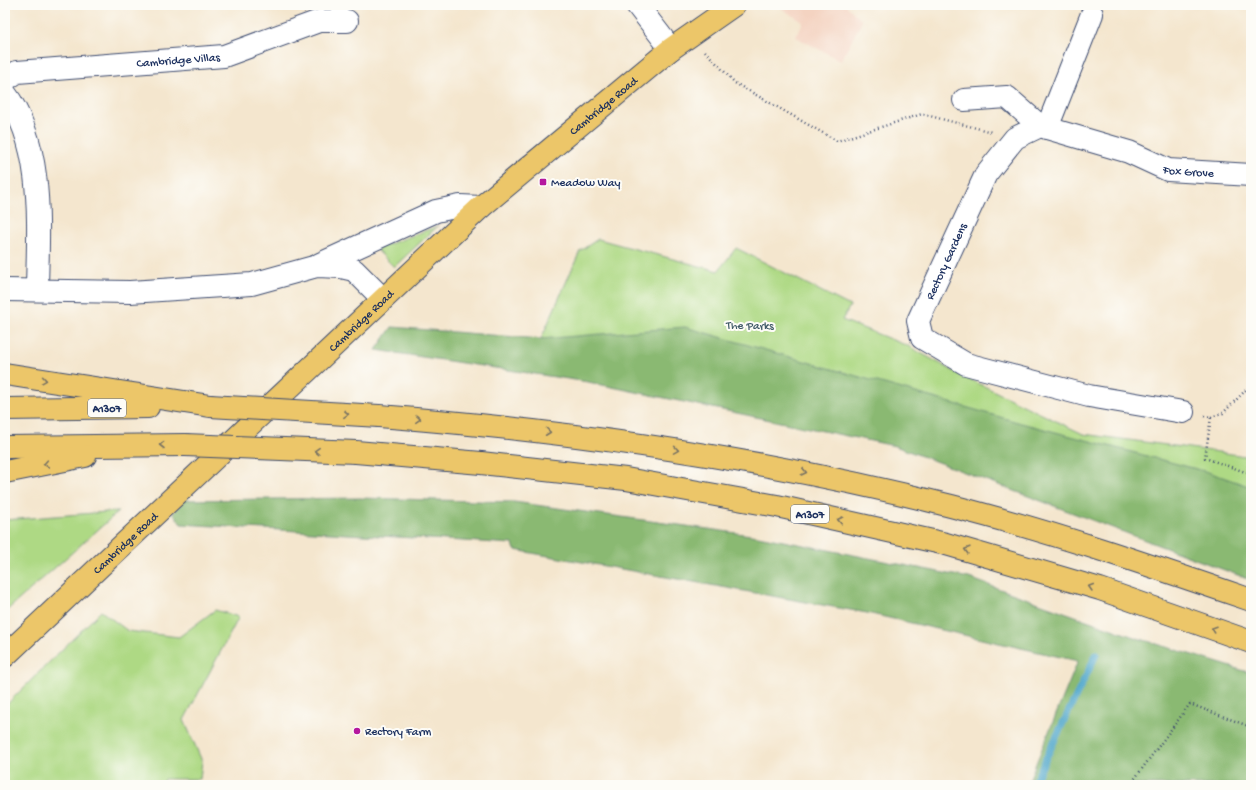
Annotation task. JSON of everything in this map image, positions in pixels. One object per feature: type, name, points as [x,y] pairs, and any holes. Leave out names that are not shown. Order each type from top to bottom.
[{"type":"main road","name":"Cambridge Road","points":[[5,656],[481,208],[671,49],[734,5]]},
{"type":"main road","points":[[5,374],[210,406]]},
{"type":"main road","name":"A1307","points":[[5,409],[210,406],[487,424],[632,442],[786,468],[952,506],[1110,551],[1251,600]]},
{"type":"main road","points":[[5,472],[139,445]]},
{"type":"main road","name":"A1307","points":[[5,447],[185,445],[356,452],[481,463],[626,480],[777,506],[954,546],[1100,589],[1251,642]]},
{"type":"street","points":[[637,5],[671,49]]},
{"type":"street","points":[[964,100],[1007,97],[1044,127],[1092,14]]},
{"type":"street","name":"Cambridge Villas","points":[[5,80],[17,72],[224,56],[318,21],[347,21]]},
{"type":"street","points":[[5,93],[12,102],[25,134],[35,170],[38,213],[37,290]]},
{"type":"street","name":"Rectory Gardens","points":[[1044,127],[1015,138],[986,174],[918,321],[922,338],[966,364],[1089,396],[1183,412]]},
{"type":"street","name":"Fox Grove","points":[[1044,127],[1129,152],[1168,170],[1251,174]]},
{"type":"street","points":[[5,290],[130,292],[252,284],[317,266],[436,211],[460,206],[481,208]]},
{"type":"street","points":[[317,266],[341,267],[354,270],[383,299]]},
{"type":"path","points":[[691,36],[734,83],[836,141],[922,114],[1015,138]]},
{"type":"path","points":[[1183,412],[1211,417],[1223,413],[1251,385]]},
{"type":"path","points":[[1211,417],[1205,458],[1251,474]]},
{"type":"path","points":[[1130,785],[1190,704],[1251,727]]},
{"type":"shaded area","points":[[776,5],[846,5],[862,21],[841,61],[796,37],[803,22]]},
{"type":"green space","points":[[438,226],[394,267],[376,249]]},
{"type":"green space","name":"The Parks","points":[[598,239],[718,271],[736,248],[850,306],[842,320],[908,346],[957,373],[1083,434],[1251,457],[1251,519],[541,339],[580,251]]},
{"type":"green space","points":[[392,327],[541,339],[685,327],[1021,423],[1208,472],[1251,487],[1251,580],[895,446],[588,382],[376,350]]},
{"type":"green space","points":[[359,498],[514,502],[758,536],[969,578],[1134,637],[1251,673],[1251,785],[1027,785],[1078,661],[867,613],[515,550],[513,544],[181,524],[173,513],[184,500]]},
{"type":"green space","points":[[119,511],[5,612],[5,520]]},
{"type":"green space","points":[[215,610],[239,617],[184,720],[202,761],[200,779],[164,779],[162,785],[5,785],[5,706],[101,611],[128,631],[179,637]]},
{"type":"waterway","points":[[1033,785],[1096,655]]},
{"type":"place","name":"Meadow Way","points":[[543,182]]},
{"type":"place","name":"Rectory Farm","points":[[357,731]]}]
